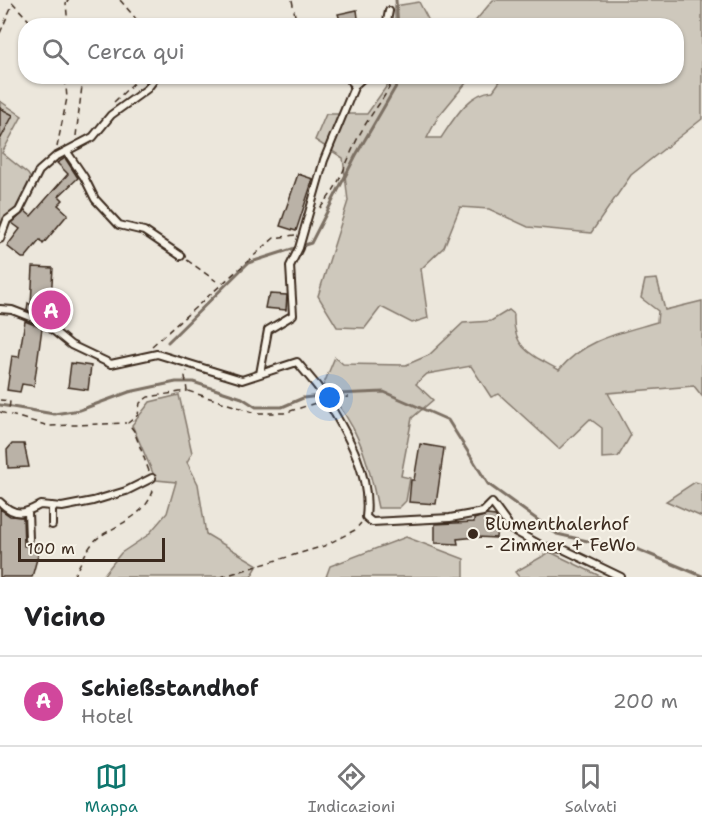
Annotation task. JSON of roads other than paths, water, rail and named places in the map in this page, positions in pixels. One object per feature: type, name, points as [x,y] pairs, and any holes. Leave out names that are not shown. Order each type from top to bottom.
[{"type":"lane","points":[[388,18],[389,11]]},
{"type":"lane","points":[[0,239],[1,230],[7,220],[20,211],[39,171],[55,157],[93,137],[111,115],[151,84]]},
{"type":"lane","points":[[260,374],[268,330],[293,315],[290,266],[299,248],[324,160],[355,85]]},
{"type":"lane","points":[[67,152],[84,177],[95,199],[119,225],[144,231],[182,256]]},
{"type":"lane","points":[[0,309],[12,310],[43,322],[71,345],[111,364],[157,354],[242,380],[297,362],[328,402],[353,448],[369,496],[366,517],[379,522],[450,518],[483,512],[492,503],[511,529],[544,547],[563,549],[621,577]]},
{"type":"lane","points":[[0,502],[13,512],[28,512],[40,504],[62,507],[110,497],[152,478]]},
{"type":"lane","points":[[52,506],[52,525]]},
{"type":"lane","points":[[28,512],[29,538]]},
{"type":"waterway","points":[[396,0],[397,18]]},
{"type":"waterway","points":[[168,342],[248,263],[311,243],[356,155],[397,84]]},
{"type":"waterway","points":[[0,405],[54,414],[80,410],[129,392],[176,382],[193,382],[242,398],[256,407],[282,407],[303,398],[337,394],[384,392],[448,420],[488,484],[557,534],[592,542],[627,545],[702,576]]},
{"type":"place","name":"Schießstandhof","points":[[51,310]]},
{"type":"place","name":"Blumenthalerhof - Zimmer + FeWo","points":[[473,534]]}]
